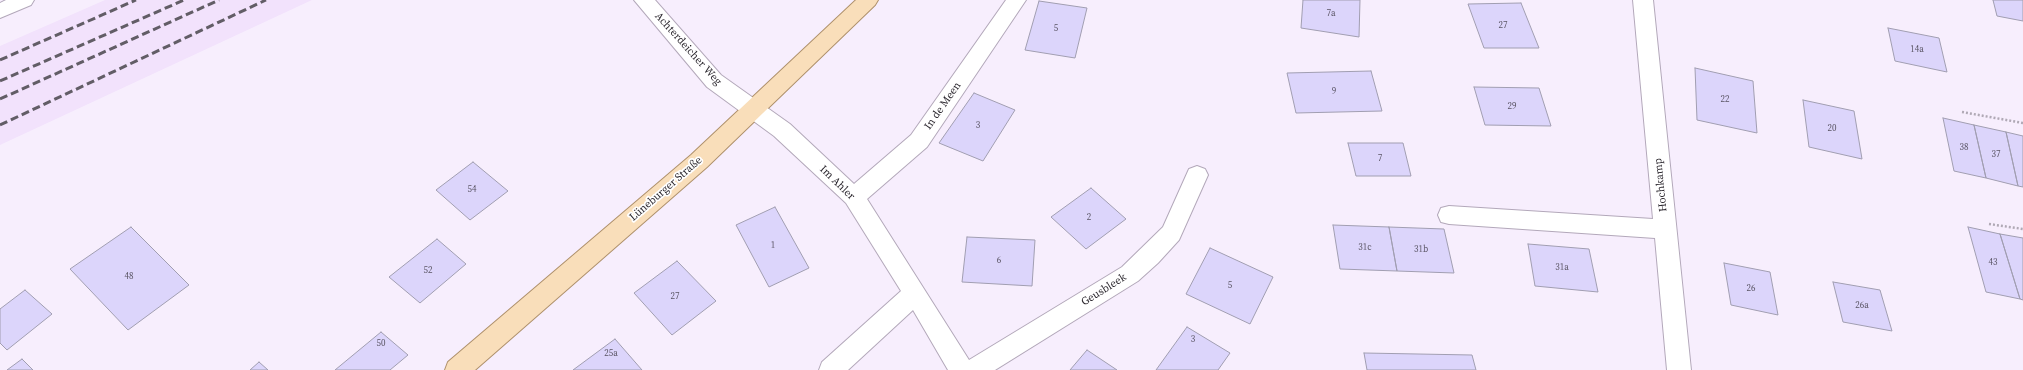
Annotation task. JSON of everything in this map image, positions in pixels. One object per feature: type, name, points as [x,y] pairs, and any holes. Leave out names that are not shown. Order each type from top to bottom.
[{"type":"main road","name":"Lüneburger Straße","points":[[457,370],[699,161],[868,0]]},
{"type":"street","points":[[0,11],[24,0]]},
{"type":"street","name":"Achterdeicher Weg","points":[[644,0],[714,81],[754,110]]},
{"type":"street","name":"In de Meen","points":[[854,197],[918,141],[1016,0]]},
{"type":"street","name":"Hochkamp","points":[[1643,0],[1680,370]]},
{"type":"street","name":"Im Ahler","points":[[754,110],[782,130],[854,197],[915,293],[961,370]]},
{"type":"street","name":"Geusbleek","points":[[974,370],[1130,274],[1150,256],[1171,233],[1197,175]]},
{"type":"street","points":[[1449,215],[1666,229]]},
{"type":"street","points":[[831,370],[915,293]]},
{"type":"path","points":[[1962,112],[2023,123]]},
{"type":"path","points":[[1989,224],[2023,229]]},
{"type":"shaded area","points":[[105,0],[312,0],[0,145],[0,46]]},
{"type":"building","points":[[1303,0],[1360,0],[1359,37],[1301,28]]},
{"type":"building","points":[[1993,0],[2023,0],[2023,21],[1997,16]]},
{"type":"building","points":[[1039,1],[1087,8],[1075,58],[1025,50]]},
{"type":"building","points":[[1521,3],[1539,48],[1484,48],[1468,4]]},
{"type":"building","points":[[1888,28],[1939,38],[1947,72],[1895,61]]},
{"type":"building","points":[[1695,68],[1753,81],[1757,133],[1697,120]]},
{"type":"building","points":[[1371,71],[1382,111],[1296,113],[1287,73]]},
{"type":"building","points":[[1474,87],[1539,88],[1551,126],[1485,125]]},
{"type":"building","points":[[974,93],[1015,110],[983,161],[939,143]]},
{"type":"building","points":[[1803,100],[1854,111],[1862,159],[1809,147]]},
{"type":"building","points":[[1943,118],[1974,125],[1986,178],[1954,171]]},
{"type":"building","points":[[1974,125],[2006,132],[2018,186],[1986,178]]},
{"type":"building","points":[[2006,132],[2023,136],[2023,187],[2018,186]]},
{"type":"building","points":[[1348,143],[1403,143],[1411,176],[1356,176]]},
{"type":"building","points":[[473,162],[508,191],[470,220],[436,190]]},
{"type":"building","points":[[1091,188],[1126,219],[1086,249],[1051,217]]},
{"type":"building","points":[[775,207],[809,268],[769,287],[736,225]]},
{"type":"building","points":[[1333,225],[1389,227],[1397,271],[1340,269]]},
{"type":"building","points":[[131,227],[189,285],[128,330],[70,269]]},
{"type":"building","points":[[1389,227],[1444,229],[1454,273],[1397,271]]},
{"type":"building","points":[[1968,227],[2000,234],[2020,299],[1986,292]]},
{"type":"building","points":[[2000,234],[2023,238],[2023,300],[2020,299]]},
{"type":"building","points":[[967,237],[1035,240],[1032,286],[962,282]]},
{"type":"building","points":[[437,239],[466,264],[420,303],[389,277]]},
{"type":"building","points":[[1528,244],[1589,249],[1598,292],[1535,286]]},
{"type":"building","points":[[1210,248],[1273,277],[1250,324],[1186,294]]},
{"type":"building","points":[[677,261],[716,301],[672,335],[634,293]]},
{"type":"building","points":[[1724,263],[1770,272],[1778,315],[1731,305]]},
{"type":"building","points":[[1833,282],[1880,290],[1892,331],[1843,322]]},
{"type":"building","points":[[25,290],[52,314],[7,350],[0,343],[0,309]]},
{"type":"building","points":[[1187,327],[1230,353],[1218,370],[1156,370]]},
{"type":"building","points":[[381,332],[408,355],[390,370],[335,370]]},
{"type":"building","points":[[615,339],[642,370],[573,370]]},
{"type":"building","points":[[1087,350],[1117,370],[1070,370]]},
{"type":"building","points":[[1364,353],[1472,355],[1476,370],[1367,370]]},
{"type":"building","points":[[22,359],[33,370],[7,370]]},
{"type":"building","points":[[259,362],[268,370],[250,370]]},
{"type":"railway","points":[[0,60],[136,0]]},
{"type":"railway","points":[[0,81],[184,0]]},
{"type":"railway","points":[[0,99],[219,0]]},
{"type":"railway","points":[[0,125],[266,0]]}]
